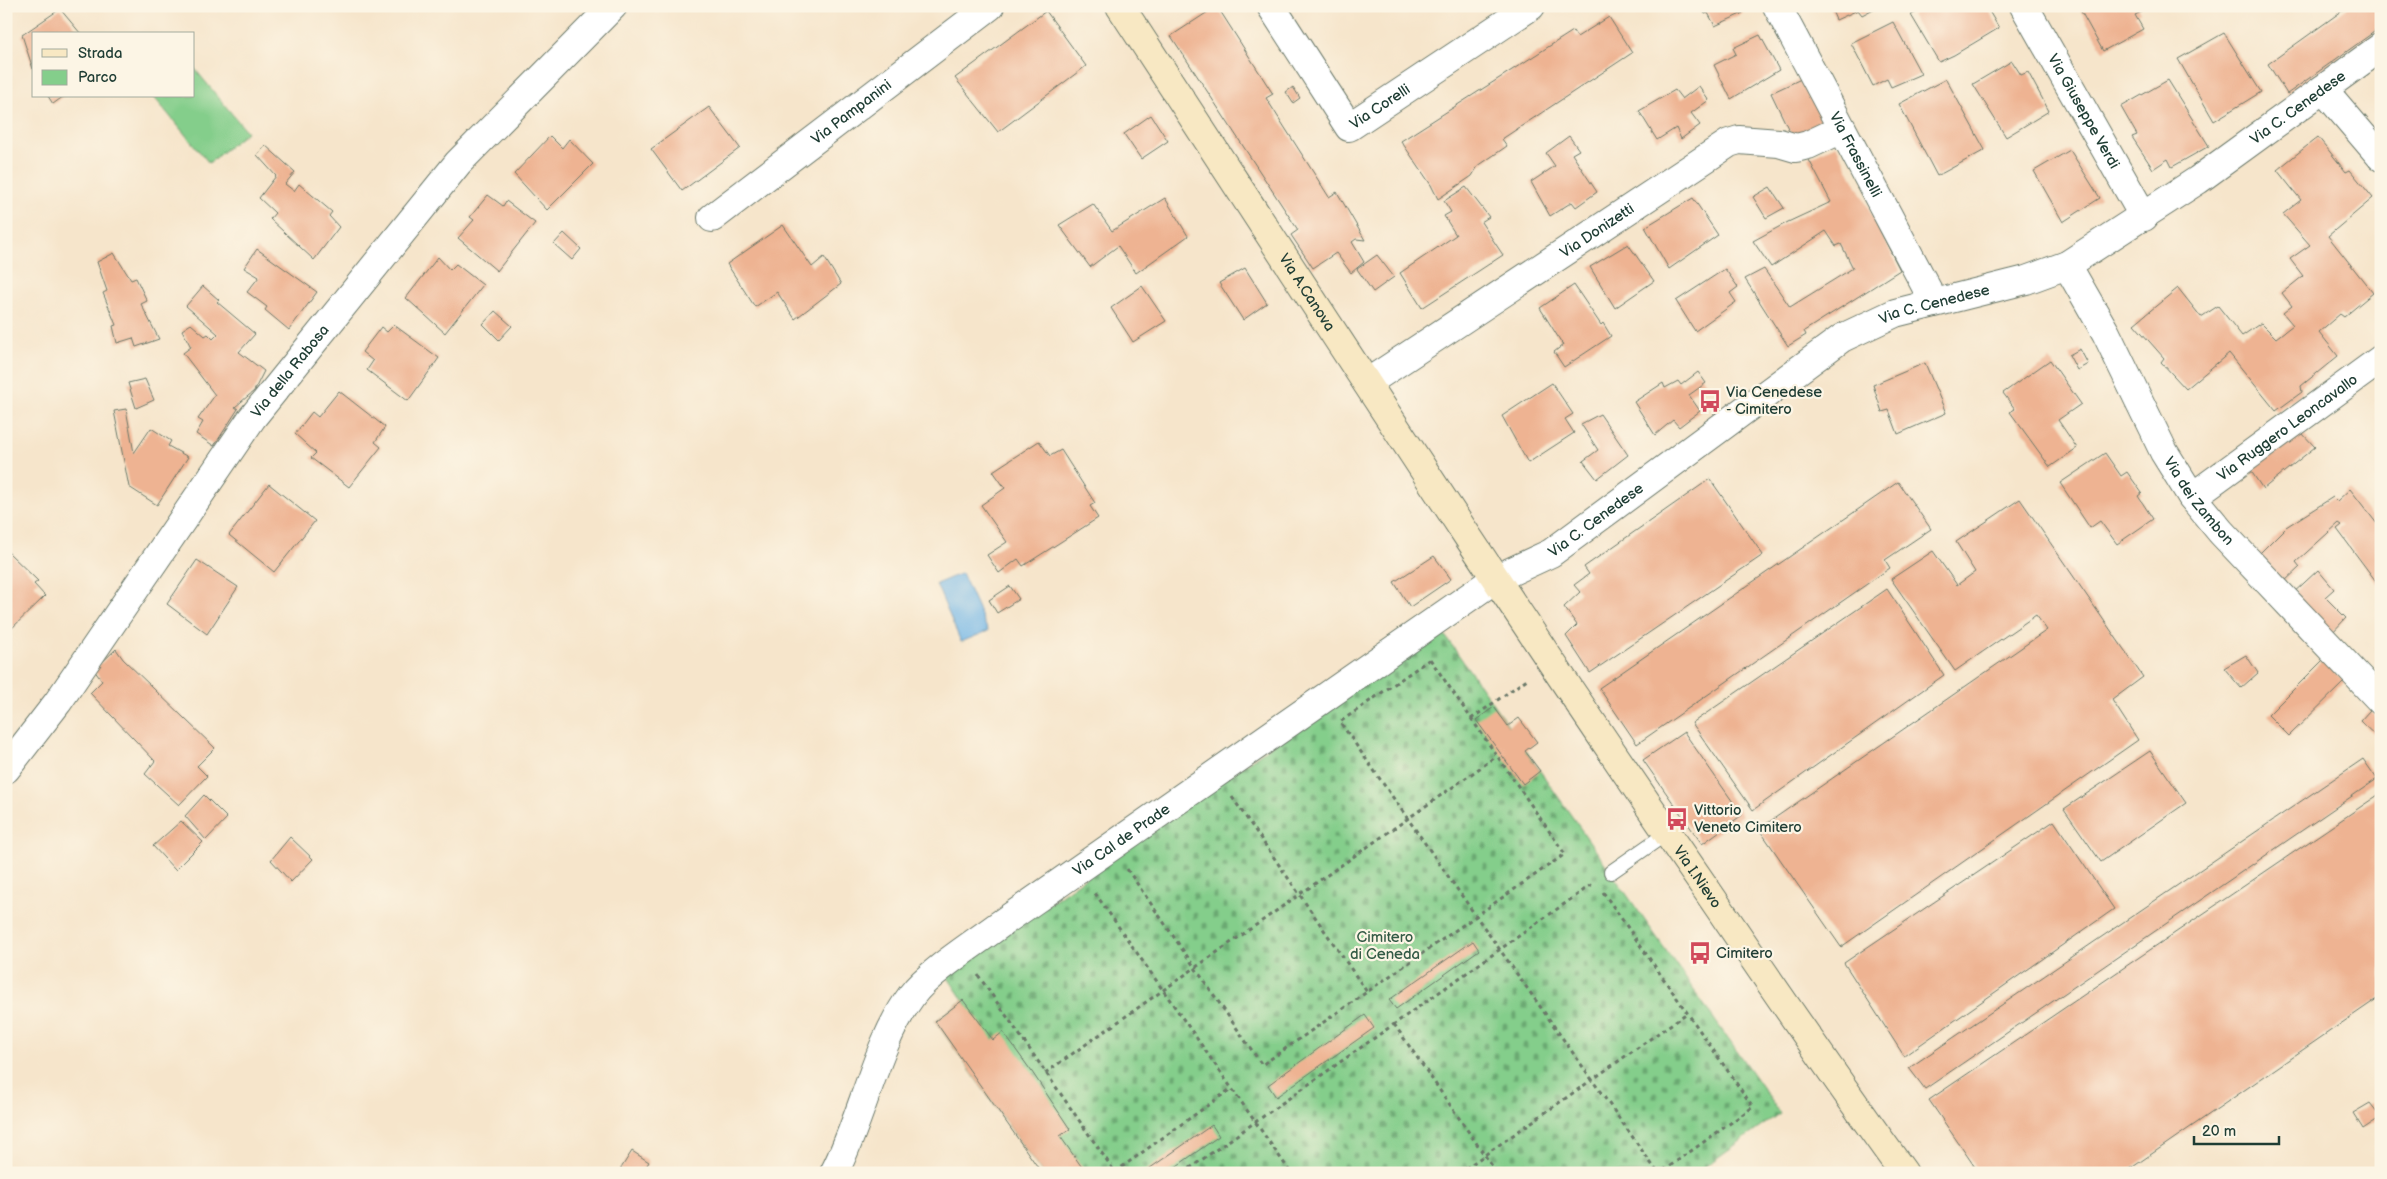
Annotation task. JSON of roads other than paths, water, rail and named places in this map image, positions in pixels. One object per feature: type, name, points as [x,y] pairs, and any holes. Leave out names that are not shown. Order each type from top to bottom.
[{"type":"street","name":"Via della Rabosa","points":[[6,768],[58,702],[252,418],[458,163],[613,6]]},
{"type":"street","name":"Via Pampanini","points":[[712,218],[990,6]]},
{"type":"street","name":"Via A.Canova","points":[[1120,6],[1495,579]]},
{"type":"street","name":"Via Corelli","points":[[1271,6],[1349,128],[1531,6]]},
{"type":"street","name":"Via Frassinelli","points":[[1777,6],[1934,302]]},
{"type":"street","name":"Via Giuseppe Verdi","points":[[2024,6],[2144,217]]},
{"type":"street","name":"Via C. Cenedese","points":[[1495,579],[1551,553],[1842,338],[1895,313],[2026,280],[2067,265],[2144,217],[2381,47]]},
{"type":"street","points":[[2323,89],[2381,157]]},
{"type":"street","name":"Via Donizetti","points":[[1367,383],[1729,142],[1739,140],[1779,143],[1796,148],[1808,145],[1842,129]]},
{"type":"street","name":"Via dei Zambon","points":[[2067,265],[2106,333],[2174,472],[2192,497],[2221,532],[2381,701]]},
{"type":"street","name":"Via Ruggero Leoncavallo","points":[[2192,497],[2381,359]]},
{"type":"street","name":"Via I.Nievo","points":[[1495,579],[1856,1108],[1904,1173]]},
{"type":"street","name":"Via Cal de Prade","points":[[834,1173],[848,1147],[893,1025],[913,993],[942,968],[999,925],[1495,579]]},
{"type":"lane","points":[[1611,872],[1667,833]]},
{"type":"water","points":[[962,573],[988,631],[961,642],[936,584]]},
{"type":"place","name":"Via Cenedese - Cimitero","points":[[1710,401]]},
{"type":"place","name":"Vittorio Veneto Cimitero","points":[[1677,819]]},
{"type":"place","name":"Cimitero","points":[[1700,953]]},
{"type":"park label","name":"Cimitero di Ceneda","points":[[1385,946]]}]
